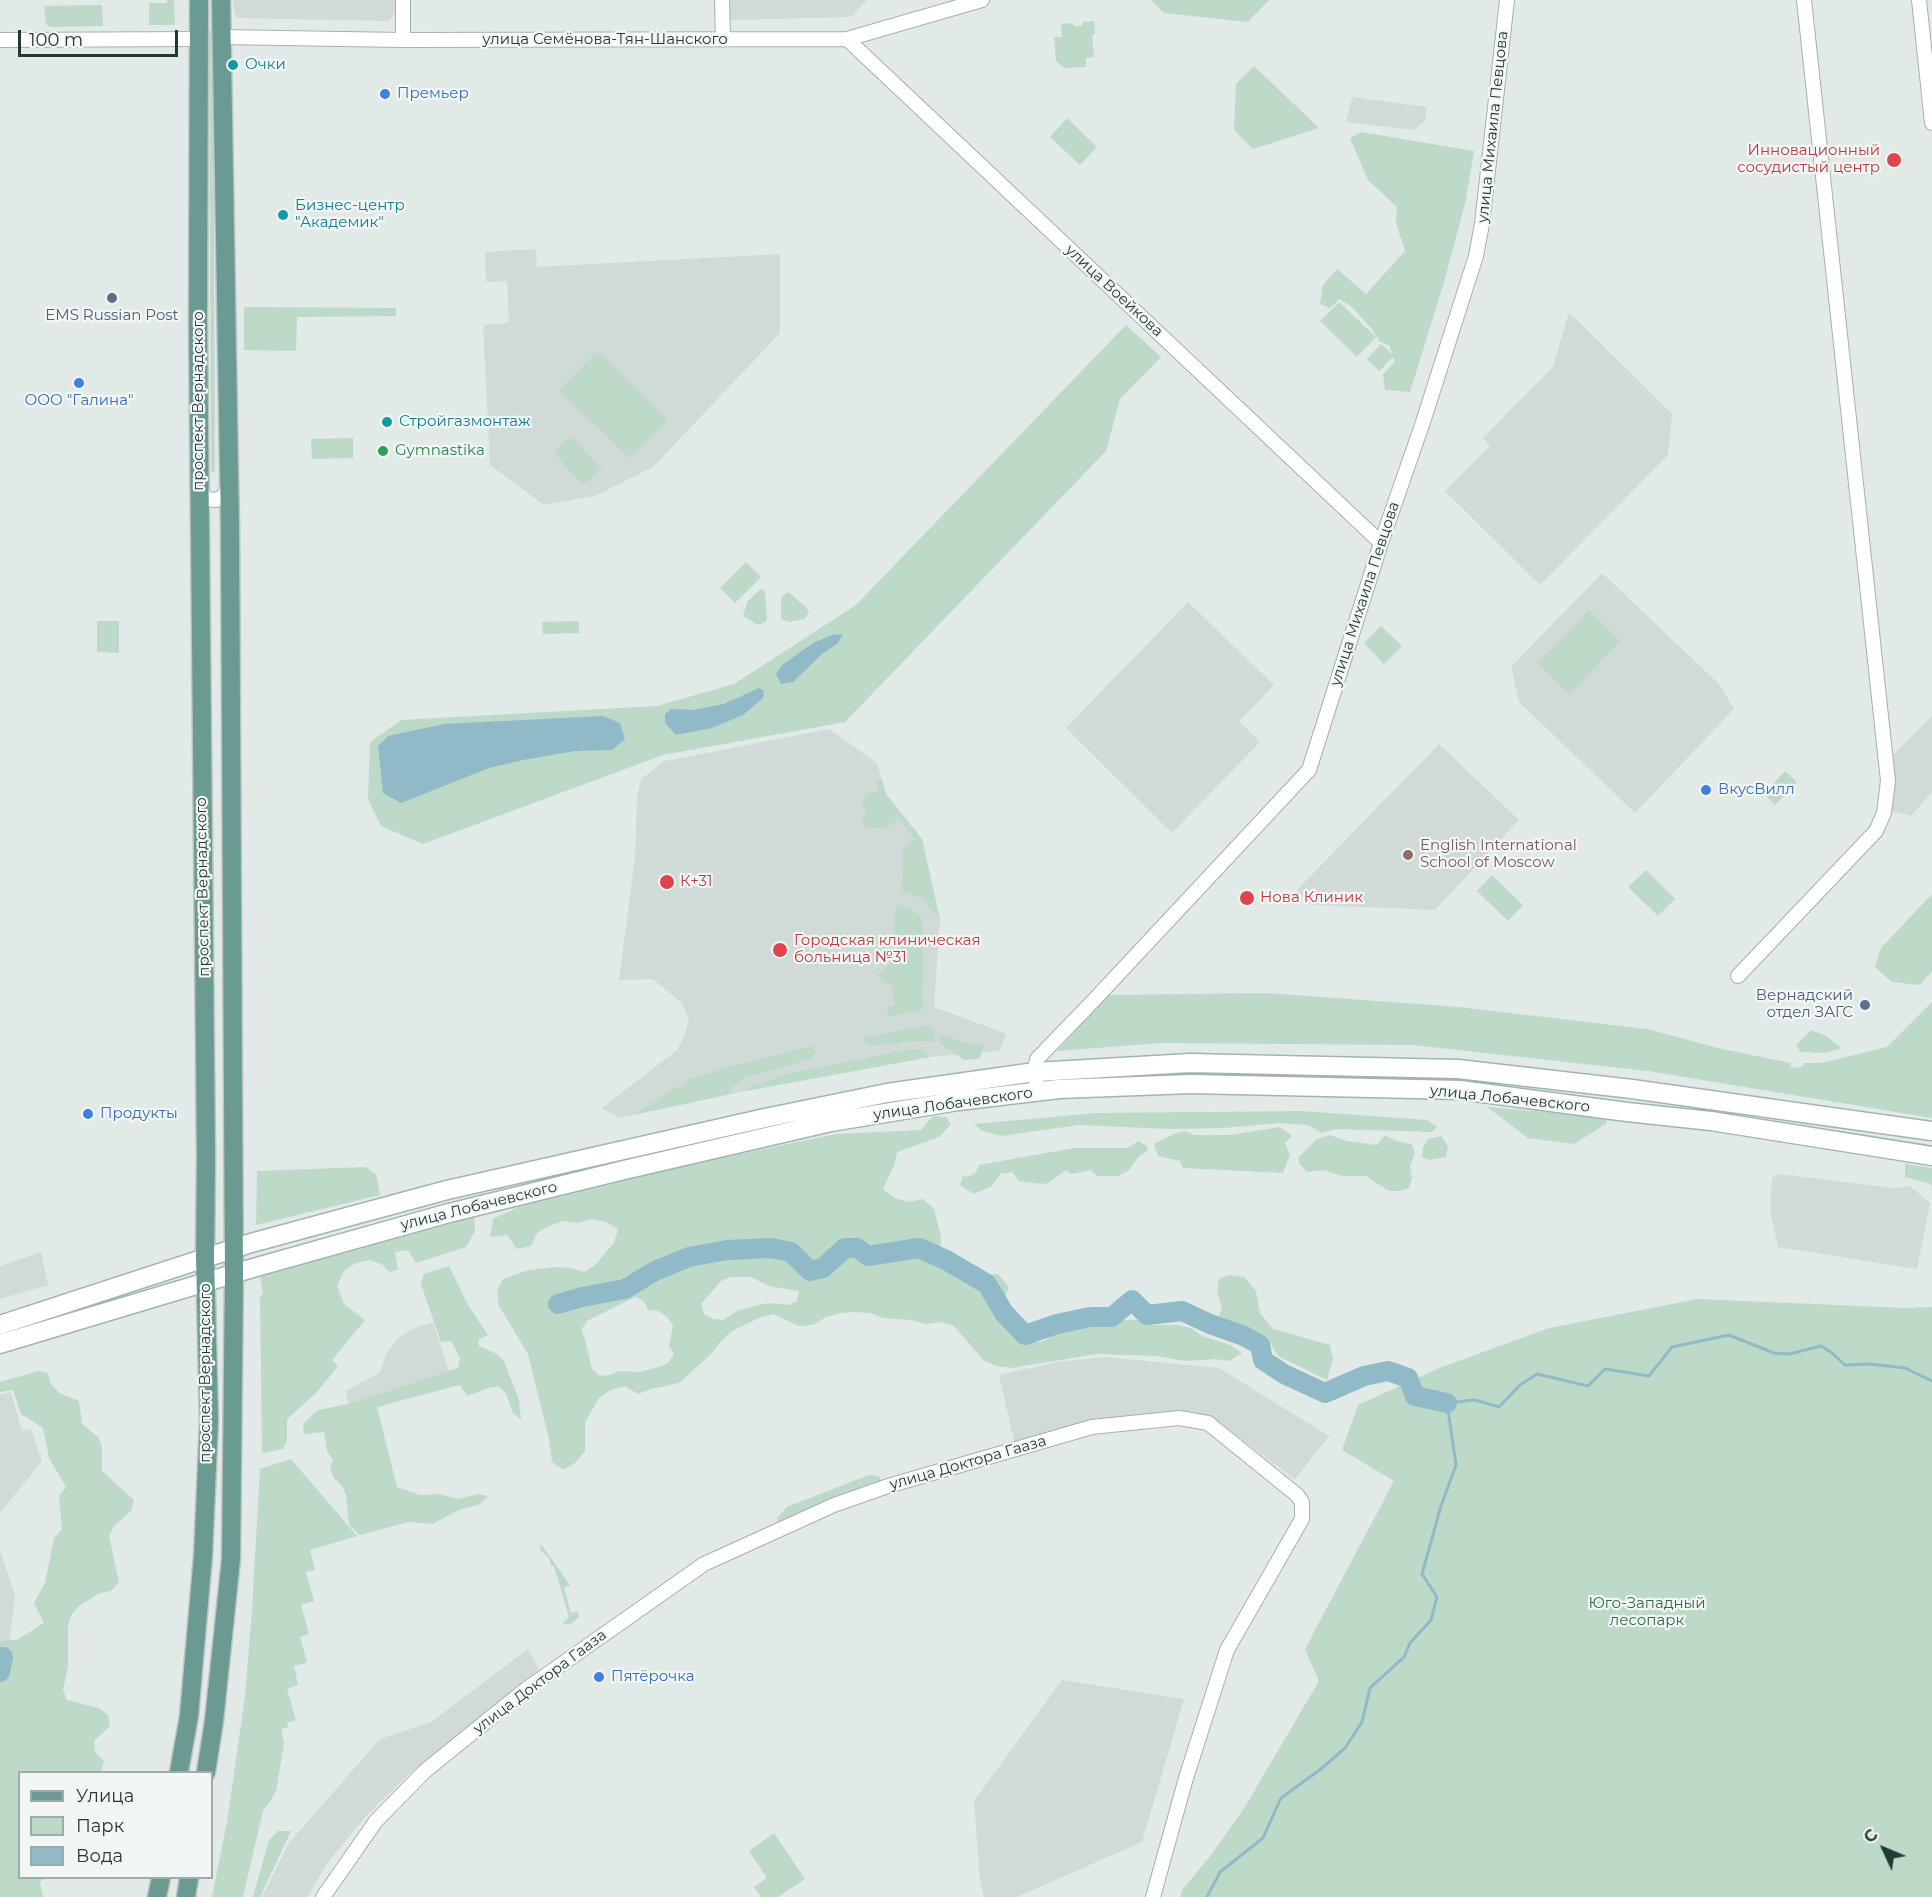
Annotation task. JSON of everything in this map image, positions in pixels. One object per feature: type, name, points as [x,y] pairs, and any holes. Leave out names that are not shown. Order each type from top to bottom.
[{"type":"main road","name":"проспект Вернадского","points":[[179,1771],[189,1716],[203,1556],[208,1421],[198,269],[199,0]]},
{"type":"main road","name":"проспект Вернадского","points":[[206,1771],[214,1721],[231,1559],[234,1275],[232,1249],[228,486],[221,0]]},
{"type":"main road","name":"улица Лобачевского","points":[[0,1325],[61,1307],[232,1249],[447,1190],[765,1118],[887,1093],[1035,1072],[1190,1063],[1458,1069],[1632,1089],[1932,1131]]},
{"type":"main road","name":"улица Лобачевского","points":[[0,1344],[253,1268],[449,1213],[831,1122],[958,1101],[1038,1091],[1191,1084],[1460,1090],[1711,1121],[1932,1156]]},
{"type":"main road","points":[[157,1897],[161,1879]]},
{"type":"main road","points":[[186,1897],[189,1879]]},
{"type":"street","points":[[403,0],[403,40]]},
{"type":"street","points":[[722,0],[723,40]]},
{"type":"street","name":"улица Семёнова-Тян-Шанского","points":[[221,37],[403,40],[847,39],[982,0]]},
{"type":"street","name":"улица Михаила Певцова","points":[[1035,1072],[1037,1059],[1042,1052],[1095,999],[1309,770],[1476,256],[1482,224],[1507,0]]},
{"type":"street","points":[[1738,976],[1876,831],[1884,813],[1888,781],[1804,0]]},
{"type":"street","points":[[1919,0],[1928,48],[1932,123]]},
{"type":"street","points":[[0,40],[199,39]]},
{"type":"street","name":"улица Воейкова","points":[[847,39],[1381,543]]},
{"type":"street","points":[[200,486],[203,495],[211,500],[221,499],[228,486]]},
{"type":"street","points":[[1035,1072],[1038,1091]]},
{"type":"street","name":"улица Доктора Гааза","points":[[323,1897],[376,1821],[426,1771],[518,1695],[704,1564],[834,1505],[888,1486],[1092,1427],[1179,1418],[1208,1423],[1298,1495],[1302,1502],[1302,1519],[1227,1650],[1186,1778],[1153,1897]]},
{"type":"shaded area","points":[[233,0],[395,0],[395,14],[388,21],[237,18]]},
{"type":"shaded area","points":[[729,0],[867,0],[851,17],[729,20]]},
{"type":"shaded area","points":[[1352,97],[1427,107],[1425,121],[1414,130],[1346,122]]},
{"type":"shaded area","points":[[536,249],[537,267],[780,254],[780,333],[653,467],[595,496],[544,505],[490,465],[483,325],[509,323],[507,281],[486,282],[485,252]]},
{"type":"shaded area","points":[[1569,312],[1672,414],[1668,455],[1540,585],[1445,491],[1490,446],[1483,438],[1553,367]]},
{"type":"shaded area","points":[[1602,573],[1719,684],[1734,709],[1635,813],[1519,702],[1511,667]]},
{"type":"shaded area","points":[[1188,602],[1274,685],[1239,721],[1260,742],[1172,833],[1066,728]]},
{"type":"shaded area","points":[[1932,716],[1932,792],[1911,816],[1889,810],[1892,756]]},
{"type":"shaded area","name":"Городская клиническая больница №31","points":[[829,729],[877,763],[886,794],[922,839],[940,920],[934,1007],[1007,1034],[999,1051],[930,1057],[746,1091],[619,1118],[602,1108],[677,1050],[689,1020],[682,1003],[653,979],[619,980],[635,857],[637,797],[641,779],[665,761]]},
{"type":"shaded area","name":"English International School of Moscow","points":[[1439,744],[1519,820],[1435,910],[1310,905],[1297,890]]},
{"type":"shaded area","points":[[1779,1174],[1894,1188],[1910,1186],[1930,1203],[1917,1269],[1778,1247],[1770,1210],[1772,1178]]},
{"type":"shaded area","points":[[41,1252],[48,1285],[0,1299],[0,1266]]},
{"type":"shaded area","points":[[433,1322],[449,1371],[348,1404],[346,1391],[380,1372],[386,1354],[398,1338],[414,1328]]},
{"type":"shaded area","points":[[1105,1357],[1219,1368],[1329,1436],[1295,1479],[1217,1421],[1180,1415],[1103,1418],[1015,1445],[999,1375],[1057,1362]]},
{"type":"shaded area","points":[[11,1392],[22,1431],[31,1429],[42,1461],[0,1513],[0,1395]]},
{"type":"shaded area","points":[[0,1550],[15,1595],[0,1721]]},
{"type":"shaded area","points":[[528,1649],[539,1669],[408,1775],[366,1816],[329,1861],[307,1897],[262,1897],[289,1843],[380,1739],[431,1722]]},
{"type":"shaded area","points":[[1062,1680],[1184,1699],[1142,1842],[1017,1897],[984,1897],[980,1881],[974,1801]]},
{"type":"green space","points":[[167,0],[174,0],[175,25],[149,25],[149,3],[167,3]]},
{"type":"green space","points":[[1151,0],[1269,0],[1248,22],[1164,13]]},
{"type":"green space","points":[[102,5],[103,26],[49,27],[46,23],[44,6]]},
{"type":"green space","points":[[1094,21],[1095,34],[1092,35],[1094,57],[1086,58],[1086,67],[1064,68],[1056,61],[1054,37],[1062,37],[1061,24],[1073,23],[1073,26],[1082,26],[1083,22]]},
{"type":"green space","points":[[209,30],[213,30],[215,471],[213,473],[211,471]]},
{"type":"green space","points":[[1254,66],[1319,128],[1253,149],[1234,130],[1236,84]]},
{"type":"green space","points":[[1067,118],[1097,147],[1080,165],[1050,137]]},
{"type":"green space","points":[[1361,132],[1474,151],[1465,204],[1410,392],[1385,390],[1383,375],[1395,361],[1393,357],[1379,371],[1367,359],[1381,344],[1392,354],[1390,346],[1379,341],[1372,329],[1351,306],[1339,299],[1330,308],[1320,304],[1323,285],[1337,269],[1366,294],[1405,251],[1396,223],[1397,207],[1368,180],[1350,138]]},
{"type":"green space","points":[[1339,302],[1376,337],[1357,357],[1320,321]]},
{"type":"green space","points":[[244,307],[396,308],[396,316],[297,317],[296,351],[244,350]]},
{"type":"green space","points":[[1126,325],[1161,357],[1120,399],[1106,451],[845,722],[663,755],[423,844],[381,826],[368,799],[370,742],[401,720],[657,706],[734,684],[856,605]]},
{"type":"green space","points":[[597,351],[668,419],[630,458],[559,391]]},
{"type":"green space","points":[[571,436],[601,468],[583,485],[553,452]]},
{"type":"green space","points":[[353,438],[353,458],[312,459],[311,439]]},
{"type":"green space","points":[[746,562],[761,577],[735,603],[720,588]]},
{"type":"green space","points":[[760,589],[765,591],[767,620],[758,625],[743,616],[747,602]]},
{"type":"green space","points":[[788,592],[807,608],[809,612],[805,619],[789,622],[781,619],[781,598]]},
{"type":"green space","points":[[1589,610],[1620,641],[1569,694],[1538,663]]},
{"type":"green space","points":[[97,621],[119,621],[119,653],[97,652]]},
{"type":"green space","points":[[579,621],[579,633],[543,634],[542,622]]},
{"type":"green space","points":[[1381,626],[1402,646],[1384,664],[1364,643]]},
{"type":"green space","points":[[1785,771],[1797,782],[1775,805],[1764,794]]},
{"type":"green space","points":[[882,779],[886,794],[922,839],[940,920],[924,900],[902,891],[903,849],[915,840],[899,819],[887,827],[865,828],[861,820],[867,817],[861,802],[868,793],[878,792],[877,781]]},
{"type":"green space","points":[[1646,870],[1675,899],[1658,916],[1628,887]]},
{"type":"green space","points":[[1492,875],[1523,905],[1508,921],[1477,891]]},
{"type":"green space","points":[[1932,894],[1932,971],[1920,985],[1892,982],[1875,967],[1881,948]]},
{"type":"green space","points":[[898,905],[909,908],[922,920],[923,1010],[888,1017],[887,1007],[895,1005],[891,985],[883,982],[878,974],[898,957],[898,944],[894,942],[895,914]]},
{"type":"green space","points":[[1266,993],[1459,1007],[1647,1029],[1722,1049],[1791,1063],[1790,1067],[1796,1068],[1803,1066],[1804,1063],[1821,1063],[1887,1047],[1932,1002],[1932,1118],[1648,1071],[1413,1045],[1161,1043],[1057,1051],[1107,995]]},
{"type":"green space","points":[[928,1025],[933,1031],[936,1042],[916,1041],[869,1046],[865,1044],[864,1038]]},
{"type":"green space","points":[[1811,1030],[1826,1036],[1842,1048],[1825,1053],[1800,1052],[1796,1045]]},
{"type":"green space","points":[[940,1034],[974,1046],[984,1045],[979,1059],[964,1060],[940,1043]]},
{"type":"green space","points":[[814,1046],[816,1051],[810,1059],[744,1078],[733,1086],[730,1094],[634,1115],[690,1079],[735,1065]]},
{"type":"green space","points":[[923,1049],[930,1057],[746,1091],[748,1087],[795,1072]]},
{"type":"green space","points":[[1487,1107],[1604,1117],[1607,1121],[1606,1124],[1574,1144],[1528,1138]]},
{"type":"green space","points":[[1301,1111],[1427,1120],[1437,1127],[1432,1132],[1336,1129],[1322,1133],[1308,1125],[1280,1123],[1224,1128],[1170,1129],[1079,1125],[1001,1136],[982,1131],[974,1124],[1097,1113]]},
{"type":"green space","points":[[933,1116],[946,1117],[951,1124],[939,1137],[897,1152],[894,1166],[883,1189],[895,1198],[909,1202],[923,1199],[934,1209],[941,1236],[940,1252],[944,1265],[969,1280],[998,1274],[1009,1287],[997,1318],[1031,1343],[1044,1341],[1056,1333],[1109,1320],[1137,1320],[1149,1325],[1177,1325],[1191,1328],[1202,1336],[1230,1345],[1242,1353],[1229,1361],[1215,1359],[1186,1361],[1156,1356],[1097,1354],[1011,1368],[996,1366],[983,1360],[954,1326],[940,1322],[926,1324],[855,1312],[826,1317],[813,1325],[799,1326],[773,1314],[732,1331],[679,1383],[638,1394],[625,1386],[611,1390],[599,1398],[585,1422],[585,1451],[575,1463],[563,1470],[552,1462],[549,1439],[528,1354],[499,1306],[497,1291],[503,1279],[529,1270],[556,1267],[584,1272],[595,1265],[614,1243],[618,1229],[606,1222],[592,1219],[578,1223],[563,1221],[537,1233],[531,1246],[517,1249],[507,1235],[490,1237],[493,1219],[518,1207],[674,1168],[758,1150],[837,1134],[921,1130]],"holes":[[[731,1277],[751,1277],[769,1286],[799,1291],[797,1301],[788,1305],[768,1303],[739,1310],[723,1320],[713,1319],[704,1314],[701,1304],[721,1281]],[[635,1297],[644,1301],[648,1310],[658,1311],[667,1317],[673,1325],[669,1346],[674,1354],[668,1363],[659,1367],[640,1372],[619,1371],[600,1376],[592,1369],[581,1330],[587,1321]]]},
{"type":"green space","points":[[1280,1127],[1292,1136],[1285,1143],[1290,1155],[1283,1173],[1183,1168],[1180,1161],[1158,1156],[1154,1144],[1173,1134],[1185,1131],[1194,1135],[1230,1135]]},
{"type":"green space","points":[[1330,1135],[1346,1141],[1377,1145],[1385,1135],[1396,1141],[1412,1144],[1415,1154],[1410,1165],[1412,1179],[1409,1188],[1389,1191],[1366,1176],[1342,1176],[1323,1170],[1307,1172],[1299,1163],[1299,1157],[1317,1139]]},
{"type":"green space","points":[[1441,1136],[1448,1147],[1446,1157],[1429,1160],[1422,1157],[1423,1147],[1428,1139]]},
{"type":"green space","points":[[1138,1141],[1147,1146],[1148,1151],[1139,1156],[1129,1170],[1118,1176],[1097,1176],[1091,1170],[1071,1174],[1066,1170],[1046,1184],[1019,1181],[1012,1172],[1000,1174],[992,1186],[974,1194],[960,1185],[963,1176],[969,1177],[977,1171],[979,1165],[1074,1148],[1128,1148]]},
{"type":"green space","points":[[1905,1164],[1932,1168],[1932,1186],[1905,1177]]},
{"type":"green space","points":[[366,1167],[376,1174],[380,1195],[256,1225],[257,1171]]},
{"type":"green space","points":[[468,1213],[474,1216],[475,1231],[466,1247],[416,1263],[408,1250],[395,1252],[398,1270],[389,1272],[383,1265],[370,1260],[356,1263],[344,1271],[337,1286],[344,1304],[365,1320],[332,1360],[338,1366],[317,1392],[287,1419],[287,1440],[283,1449],[262,1453],[260,1298],[263,1293],[260,1277]]},
{"type":"green space","points":[[449,1266],[468,1305],[488,1335],[478,1340],[479,1346],[497,1354],[504,1361],[519,1400],[521,1420],[513,1413],[506,1394],[499,1386],[468,1396],[459,1385],[377,1407],[397,1487],[420,1495],[439,1494],[458,1499],[478,1494],[488,1496],[480,1504],[459,1510],[432,1524],[408,1522],[360,1535],[349,1525],[346,1495],[330,1469],[333,1460],[327,1451],[324,1432],[304,1434],[303,1424],[318,1410],[348,1404],[458,1368],[460,1358],[451,1341],[441,1342],[421,1284],[424,1274]]},
{"type":"green space","points":[[1229,1275],[1244,1277],[1256,1291],[1260,1313],[1273,1329],[1330,1345],[1333,1359],[1327,1380],[1278,1356],[1268,1340],[1219,1316],[1222,1309],[1217,1291],[1219,1279]]},
{"type":"green space","name":"Юго-Западный лесопарк","points":[[1698,1299],[1905,1308],[1932,1307],[1932,1897],[1180,1897],[1182,1890],[1211,1855],[1243,1810],[1319,1681],[1305,1649],[1394,1481],[1342,1450],[1358,1405],[1442,1367],[1549,1328]]},
{"type":"green space","points":[[38,1371],[48,1373],[51,1384],[59,1393],[79,1401],[82,1424],[99,1438],[102,1448],[102,1471],[134,1500],[131,1511],[114,1526],[109,1536],[119,1582],[111,1591],[100,1593],[79,1606],[71,1615],[68,1626],[68,1667],[63,1690],[67,1700],[99,1708],[108,1715],[110,1726],[94,1741],[95,1752],[104,1761],[101,1771],[18,1771],[18,1879],[42,1879],[40,1883],[43,1897],[0,1897],[0,1641],[17,1640],[44,1623],[34,1603],[45,1583],[54,1538],[62,1529],[59,1496],[66,1487],[49,1458],[43,1428],[21,1414],[13,1390],[0,1392],[0,1382]]},
{"type":"green space","points":[[291,1459],[357,1536],[310,1550],[315,1570],[306,1572],[314,1601],[301,1605],[309,1634],[300,1637],[307,1662],[294,1666],[298,1685],[287,1689],[296,1720],[287,1723],[288,1727],[281,1729],[284,1743],[276,1792],[263,1811],[243,1897],[212,1897],[227,1822],[245,1696],[260,1469]]},
{"type":"green space","points":[[869,1475],[878,1476],[882,1481],[777,1522],[777,1518],[787,1507]]},
{"type":"green space","points":[[541,1544],[570,1585],[564,1588],[571,1613],[578,1611],[579,1617],[570,1624],[562,1624],[569,1617],[554,1566],[551,1566],[549,1558],[540,1550]]},
{"type":"green space","points":[[278,1831],[291,1831],[260,1897],[253,1897],[269,1840]]},
{"type":"green space","points":[[774,1833],[805,1879],[778,1897],[761,1897],[754,1887],[767,1878],[749,1851]]},
{"type":"water","points":[[843,634],[837,644],[822,654],[793,682],[781,684],[776,674],[782,665],[813,643],[832,635]]},
{"type":"water","points":[[759,688],[764,691],[763,698],[743,715],[712,728],[676,735],[665,723],[665,714],[671,709],[693,710],[724,704]]},
{"type":"water","points":[[603,716],[620,723],[625,739],[612,750],[575,751],[489,768],[401,803],[383,793],[378,746],[388,736],[444,724]]},
{"type":"waterway","points":[[558,1304],[625,1289],[655,1271],[689,1257],[727,1250],[771,1248],[791,1252],[810,1271],[823,1268],[845,1248],[857,1248],[868,1256],[919,1248],[946,1260],[987,1284],[1004,1313],[1025,1335],[1057,1324],[1090,1317],[1112,1317],[1132,1300],[1147,1315],[1182,1311],[1244,1336],[1260,1345],[1263,1360],[1284,1374],[1325,1393],[1364,1376],[1388,1371],[1408,1378],[1415,1396],[1447,1403]]},
{"type":"waterway","points":[[1207,1897],[1220,1872],[1263,1838],[1281,1798],[1345,1748],[1362,1722],[1370,1688],[1404,1657],[1410,1643],[1431,1620],[1437,1597],[1422,1574],[1441,1506],[1456,1465],[1447,1403],[1475,1400],[1499,1407],[1520,1385],[1537,1374],[1588,1386],[1605,1369],[1649,1376],[1672,1347],[1729,1335],[1774,1353],[1789,1354],[1821,1346],[1845,1365],[1870,1364],[1905,1368],[1932,1381]]},
{"type":"waterway","points":[[0,1672],[3,1657]]},
{"type":"place","name":"Очки","points":[[233,65]]},
{"type":"place","name":"Премьер","points":[[385,94]]},
{"type":"place","name":"Инновационный сосудистый центр","points":[[1894,160]]},
{"type":"place","name":"Бизнес-центр \"Академик\"","points":[[283,215]]},
{"type":"place","name":"EMS Russian Post","points":[[112,298]]},
{"type":"place","name":"ООО \"Галина\"","points":[[79,383]]},
{"type":"place","name":"Стройгазмонтаж","points":[[387,422]]},
{"type":"place","name":"Gymnastika","points":[[383,451]]},
{"type":"place","name":"ВкусВилл","points":[[1706,790]]},
{"type":"place","name":"English International School of Moscow","points":[[1408,855]]},
{"type":"place","name":"К+31","points":[[667,882]]},
{"type":"place","name":"Нова Клиник","points":[[1247,898]]},
{"type":"place","name":"Городская клиническая больница №31","points":[[780,950]]},
{"type":"place","name":"Вернадский отдел ЗАГС","points":[[1865,1005]]},
{"type":"place","name":"Продукты","points":[[88,1114]]},
{"type":"place","name":"Пятёрочка","points":[[599,1677]]}]
